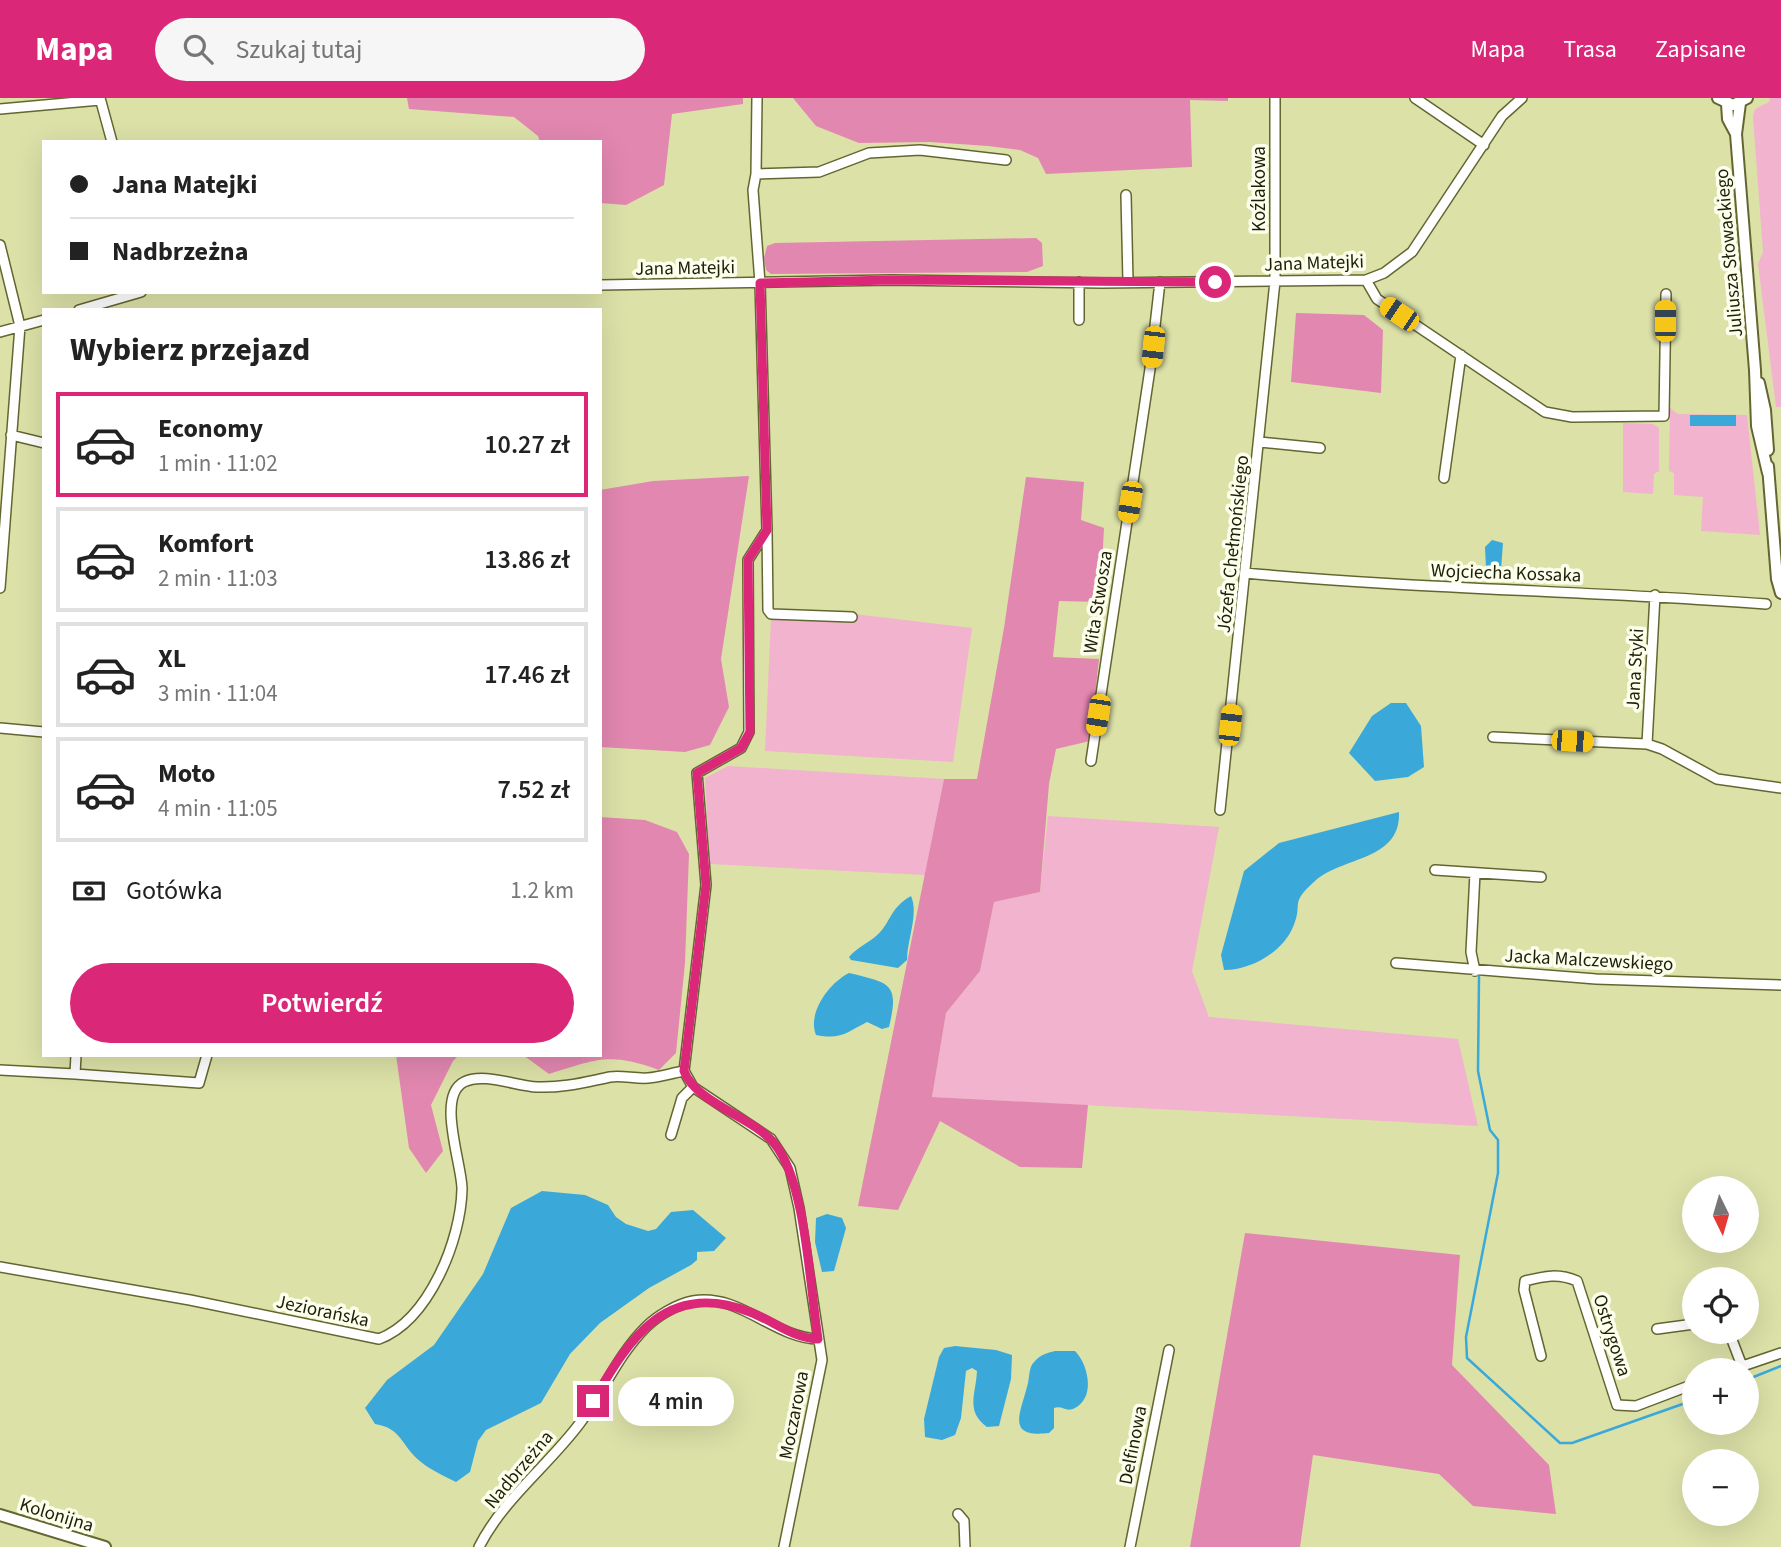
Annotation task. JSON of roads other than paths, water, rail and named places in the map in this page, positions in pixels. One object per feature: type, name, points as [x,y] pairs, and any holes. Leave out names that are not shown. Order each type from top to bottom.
[{"type":"street","points":[[757,98],[756,174],[753,190],[760,283],[768,610],[771,614],[852,617]]},
{"type":"street","name":"Koźlakowa","points":[[1275,98],[1275,281]]},
{"type":"street","points":[[1415,98],[1484,145]]},
{"type":"street","points":[[0,109],[100,99],[111,140]]},
{"type":"street","name":"Jana Matejki","points":[[602,285],[891,280],[1366,280],[1384,273],[1412,253],[1502,116],[1519,99]]},
{"type":"street","points":[[1723,101],[1744,101]]},
{"type":"street","name":"Juliusza Słowackiego","points":[[1723,101],[1728,120],[1736,134]]},
{"type":"street","name":"Juliusza Słowackiego","points":[[1744,101],[1736,134],[1755,370],[1766,410],[1768,473],[1781,593]]},
{"type":"street","points":[[756,174],[819,172],[869,153],[920,150],[1006,160]]},
{"type":"street","points":[[1126,195],[1128,282]]},
{"type":"street","points":[[0,246],[20,327],[0,588]]},
{"type":"street","points":[[1366,280],[1377,299],[1555,415],[1664,416],[1666,294]]},
{"type":"street","name":"Józefa Chełmońskiego","points":[[1220,810],[1261,442],[1275,281]]},
{"type":"street","points":[[1079,282],[1079,320]]},
{"type":"street","name":"Wita Stwosza","points":[[1091,761],[1150,369],[1160,282]]},
{"type":"street","points":[[86,308],[134,294]]},
{"type":"street","points":[[0,332],[42,321]]},
{"type":"street","points":[[1444,478],[1461,355]]},
{"type":"street","points":[[11,435],[42,443]]},
{"type":"street","points":[[1261,442],[1320,448]]},
{"type":"street","points":[[684,1071],[706,885],[697,773],[741,748],[750,732],[748,560],[767,530]]},
{"type":"street","name":"Wojciecha Kossaka","points":[[1245,573],[1358,583],[1655,595],[1766,604]]},
{"type":"street","name":"Jana Styki","points":[[1647,744],[1655,595]]},
{"type":"street","points":[[0,728],[42,732]]},
{"type":"street","points":[[1493,737],[1647,744],[1662,749],[1717,779],[1781,788]]},
{"type":"street","points":[[1435,870],[1541,877]]},
{"type":"street","points":[[1475,873],[1472,953],[1475,971]]},
{"type":"street","name":"Jacka Malczewskiego","points":[[1396,963],[1475,971],[1781,985]]},
{"type":"street","points":[[75,1073],[76,1057]]},
{"type":"street","points":[[0,1070],[199,1083],[206,1057]]},
{"type":"street","name":"Moczarowa","points":[[684,1071],[693,1087],[771,1139],[790,1168],[799,1208],[822,1360],[784,1547]]},
{"type":"street","name":"Jeziorańska","points":[[0,1267],[190,1300],[379,1339],[395,1333],[437,1284],[450,1249],[462,1192],[450,1112],[454,1094],[463,1083],[480,1079],[537,1087],[577,1087],[612,1077],[647,1078],[684,1071]]},
{"type":"street","points":[[671,1135],[682,1098],[693,1087]]},
{"type":"street","name":"Ostrygowa","points":[[1541,1356],[1524,1290],[1525,1281],[1549,1275],[1563,1275],[1577,1281],[1617,1405],[1636,1406],[1682,1389]]},
{"type":"street","name":"Nadbrzeżna","points":[[479,1547],[510,1503],[581,1422],[617,1359],[662,1314],[692,1301],[723,1303],[752,1312],[801,1338],[818,1339]]},
{"type":"street","points":[[1657,1329],[1682,1326]]},
{"type":"street","name":"Delfinowa","points":[[1130,1547],[1169,1350]]},
{"type":"street","points":[[1759,1360],[1781,1353]]},
{"type":"street","points":[[958,1514],[964,1521],[965,1547]]},
{"type":"street","name":"Kolonijna","points":[[0,1515],[105,1547]]},
{"type":"water","points":[[1690,415],[1736,415],[1736,426],[1690,426]]},
{"type":"water","points":[[1492,540],[1503,543],[1501,570],[1486,568],[1485,547]]},
{"type":"water","points":[[1391,703],[1406,703],[1421,726],[1424,767],[1408,777],[1375,781],[1349,753],[1372,716]]},
{"type":"water","points":[[1399,812],[1397,828],[1391,840],[1381,849],[1327,873],[1307,889],[1299,900],[1293,927],[1281,945],[1254,963],[1224,970],[1221,955],[1244,871],[1279,843]]},
{"type":"water","points":[[911,896],[914,911],[907,960],[898,968],[851,960],[849,957],[875,937],[898,906]]},
{"type":"water","points":[[849,973],[874,979],[888,987],[893,1001],[889,1027],[882,1029],[867,1022],[838,1036],[816,1035],[814,1026],[817,1008],[827,991]]},
{"type":"water","points":[[542,1191],[585,1195],[608,1205],[616,1217],[626,1224],[648,1231],[656,1229],[671,1212],[693,1210],[726,1238],[714,1251],[697,1252],[697,1260],[691,1265],[649,1288],[600,1323],[570,1354],[541,1403],[486,1430],[478,1441],[470,1472],[456,1482],[421,1462],[391,1429],[375,1424],[365,1408],[387,1380],[434,1345],[483,1274],[511,1208]]},
{"type":"water","points":[[827,1214],[842,1218],[846,1228],[834,1271],[822,1272],[815,1242],[816,1218]]},
{"type":"water","points":[[955,1346],[996,1350],[1012,1355],[1011,1379],[999,1426],[987,1427],[976,1415],[973,1402],[977,1371],[972,1368],[966,1371],[961,1418],[955,1435],[942,1440],[925,1437],[924,1419],[939,1357],[944,1348]]},
{"type":"water","points":[[1055,1351],[1075,1351],[1080,1357],[1088,1380],[1086,1396],[1075,1408],[1054,1408],[1054,1428],[1049,1433],[1026,1432],[1019,1422],[1031,1366],[1039,1357]]},
{"type":"waterway","points":[[1479,977],[1478,1071],[1490,1130],[1498,1140],[1498,1173],[1466,1337],[1467,1358],[1560,1443],[1572,1443],[1682,1404]]},
{"type":"waterway","points":[[1759,1375],[1781,1366]]}]
